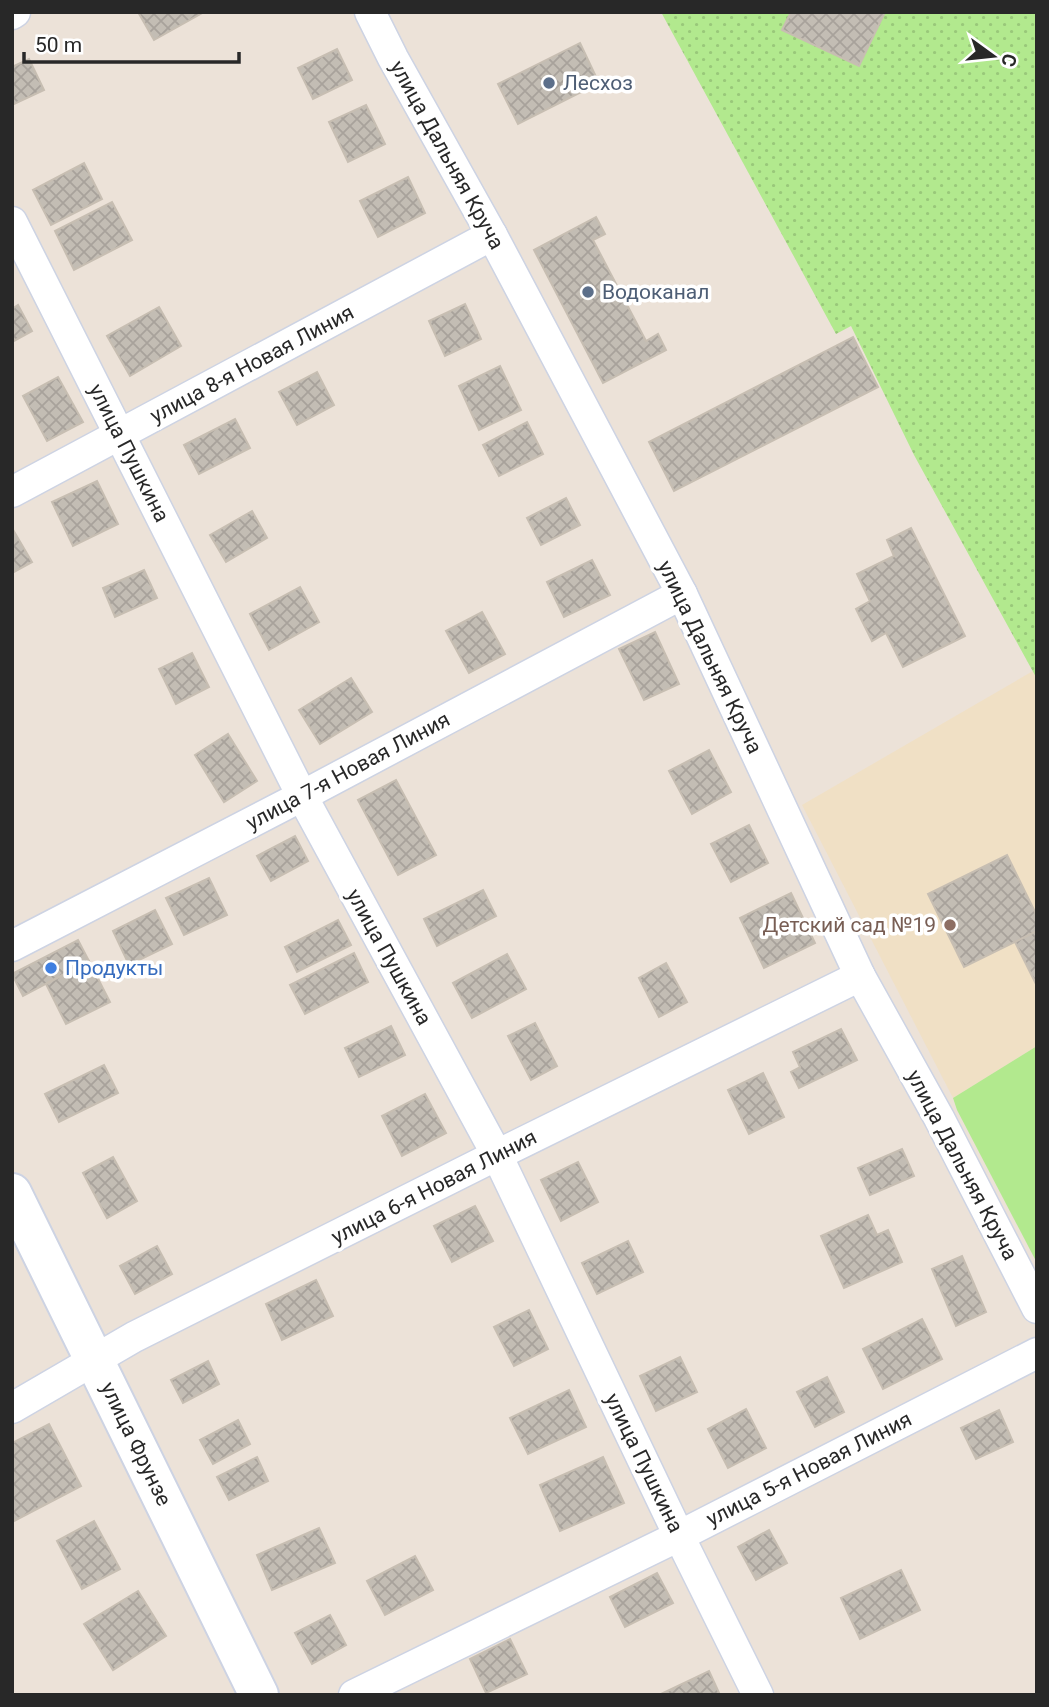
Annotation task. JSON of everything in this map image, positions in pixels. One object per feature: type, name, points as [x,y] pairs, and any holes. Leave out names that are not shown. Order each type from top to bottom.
[{"type":"main road","name":"улица Фрунзе","points":[[12,1193],[259,1695]]},
{"type":"street","name":"улица Дальняя Круча","points":[[370,12],[492,235],[682,594],[860,976],[939,1118],[1037,1308]]},
{"type":"street","name":"улица Пушкина","points":[[12,222],[302,796],[497,1155],[758,1695]]},
{"type":"street","name":"улица 8-я Новая Линия","points":[[12,492],[492,235]]},
{"type":"street","name":"улица 7-я Новая Линия","points":[[12,946],[682,594]]},
{"type":"street","name":"улица 6-я Новая Линия","points":[[12,1408],[134,1337],[860,976]]},
{"type":"street","name":"улица 5-я Новая Линия","points":[[354,1695],[679,1536],[1037,1353]]},
{"type":"shaded area","name":"Детский сад №19","points":[[1033,671],[1037,679],[1037,1046],[953,1098],[802,805]]},
{"type":"green space","points":[[661,12],[1037,12],[1037,679],[914,455],[851,326],[836,334]]},
{"type":"green space","points":[[1037,1046],[1037,1263],[953,1098]]},
{"type":"building","points":[[138,12],[204,12],[154,40]]},
{"type":"building","points":[[791,12],[885,12],[859,66],[782,30]]},
{"type":"building","name":"Лесхоз","points":[[580,43],[599,83],[518,124],[498,84]]},
{"type":"building","points":[[337,49],[352,80],[313,99],[298,68]]},
{"type":"building","points":[[29,59],[44,90],[12,105],[12,67]]},
{"type":"building","points":[[366,105],[385,144],[348,162],[329,122]]},
{"type":"building","points":[[84,163],[102,199],[51,225],[33,190]]},
{"type":"building","points":[[408,177],[425,213],[378,237],[360,201]]},
{"type":"building","points":[[112,202],[132,240],[74,270],[55,231]]},
{"type":"building","name":"Водоканал","points":[[596,217],[605,234],[593,240],[646,341],[658,334],[666,350],[603,383],[534,250]]},
{"type":"building","points":[[465,304],[481,339],[445,356],[429,321]]},
{"type":"building","points":[[18,305],[32,331],[12,342],[12,309]]},
{"type":"building","points":[[159,307],[181,346],[130,376],[107,336]]},
{"type":"building","points":[[853,337],[878,387],[674,491],[649,442]]},
{"type":"building","points":[[500,366],[521,410],[479,430],[459,386]]},
{"type":"building","points":[[317,372],[334,405],[297,425],[279,392]]},
{"type":"building","points":[[58,377],[83,422],[47,441],[23,396]]},
{"type":"building","points":[[235,419],[250,448],[199,474],[184,445]]},
{"type":"building","points":[[527,422],[543,454],[499,476],[483,445]]},
{"type":"building","points":[[97,481],[118,524],[73,546],[52,502]]},
{"type":"building","points":[[566,498],[580,525],[541,545],[527,518]]},
{"type":"building","points":[[252,511],[267,538],[226,562],[210,535]]},
{"type":"building","points":[[12,528],[32,562],[12,573]]},
{"type":"building","points":[[911,528],[965,636],[903,667],[886,633],[872,641],[856,609],[870,601],[857,574],[894,556],[887,540]]},
{"type":"building","points":[[592,560],[610,595],[564,617],[547,582]]},
{"type":"building","points":[[144,570],[157,598],[115,617],[103,588]]},
{"type":"building","points":[[300,587],[319,622],[269,650],[250,614]]},
{"type":"building","points":[[482,612],[505,654],[469,673],[446,631]]},
{"type":"building","points":[[655,632],[679,684],[644,700],[619,649]]},
{"type":"building","points":[[192,653],[209,687],[176,704],[159,669]]},
{"type":"building","points":[[351,678],[372,712],[320,744],[299,710]]},
{"type":"building","points":[[228,734],[257,781],[224,802],[195,755]]},
{"type":"building","points":[[709,750],[731,792],[692,814],[669,771]]},
{"type":"building","points":[[396,780],[436,855],[398,875],[358,800]]},
{"type":"building","points":[[749,825],[768,863],[731,882],[711,844]]},
{"type":"building","points":[[295,836],[308,861],[271,881],[257,856]]},
{"type":"building","points":[[1007,855],[1037,916],[1037,931],[964,967],[928,894]]},
{"type":"building","points":[[209,878],[227,915],[184,935],[166,898]]},
{"type":"building","points":[[483,890],[496,916],[437,946],[424,919]]},
{"type":"building","points":[[791,893],[815,943],[764,968],[740,918]]},
{"type":"building","points":[[155,910],[172,944],[129,965],[113,931]]},
{"type":"building","points":[[338,920],[351,945],[297,972],[285,947]]},
{"type":"building","points":[[1037,931],[1037,986],[1015,942]]},
{"type":"building","name":"Продукты","points":[[78,940],[89,961],[23,996],[12,974]]},
{"type":"building","points":[[354,953],[368,982],[305,1014],[290,985]]},
{"type":"building","points":[[507,954],[526,989],[472,1018],[453,983]]},
{"type":"building","points":[[89,961],[110,1002],[66,1024],[46,984]]},
{"type":"building","points":[[666,963],[687,1002],[659,1017],[639,978]]},
{"type":"building","points":[[535,1023],[557,1066],[531,1080],[508,1036]]},
{"type":"building","points":[[391,1026],[405,1055],[359,1077],[345,1048]]},
{"type":"building","points":[[841,1029],[857,1060],[799,1088],[791,1072],[800,1067],[793,1052]]},
{"type":"building","points":[[104,1065],[118,1093],[59,1122],[45,1094]]},
{"type":"building","points":[[763,1073],[784,1117],[749,1134],[728,1090]]},
{"type":"building","points":[[425,1094],[446,1133],[402,1156],[382,1116]]},
{"type":"building","points":[[902,1149],[914,1176],[870,1195],[858,1168]]},
{"type":"building","points":[[113,1157],[137,1201],[107,1218],[83,1173]]},
{"type":"building","points":[[578,1162],[598,1202],[561,1221],[541,1180]]},
{"type":"building","points":[[475,1206],[493,1241],[452,1262],[434,1226]]},
{"type":"building","points":[[868,1215],[877,1235],[888,1230],[902,1262],[844,1288],[821,1236]]},
{"type":"building","points":[[628,1241],[643,1272],[597,1294],[582,1263]]},
{"type":"building","points":[[157,1246],[172,1274],[135,1294],[120,1266]]},
{"type":"building","points":[[962,1256],[986,1312],[956,1326],[932,1269]]},
{"type":"building","points":[[316,1280],[333,1316],[282,1340],[266,1304]]},
{"type":"building","points":[[529,1310],[548,1349],[514,1366],[494,1327]]},
{"type":"building","points":[[922,1319],[942,1359],[883,1389],[863,1349]]},
{"type":"building","points":[[680,1357],[697,1392],[656,1411],[640,1376]]},
{"type":"building","points":[[208,1361],[219,1384],[183,1403],[171,1380]]},
{"type":"building","points":[[827,1377],[844,1412],[815,1427],[797,1392]]},
{"type":"building","points":[[569,1390],[586,1427],[528,1454],[510,1418]]},
{"type":"building","points":[[746,1409],[766,1448],[728,1468],[708,1429]]},
{"type":"building","points":[[999,1410],[1013,1442],[976,1459],[961,1428]]},
{"type":"building","points":[[238,1420],[250,1444],[213,1464],[200,1440]]},
{"type":"building","points":[[49,1424],[81,1486],[12,1522],[12,1443]]},
{"type":"building","points":[[257,1457],[268,1481],[229,1500],[217,1477]]},
{"type":"building","points":[[603,1457],[624,1503],[560,1531],[540,1485]]},
{"type":"building","points":[[94,1521],[120,1569],[82,1589],[57,1541]]},
{"type":"building","points":[[319,1528],[335,1563],[272,1590],[257,1555]]},
{"type":"building","points":[[769,1530],[787,1563],[756,1580],[738,1547]]},
{"type":"building","points":[[415,1556],[433,1590],[385,1615],[367,1581]]},
{"type":"building","points":[[901,1570],[920,1610],[860,1639],[841,1598]]},
{"type":"building","points":[[657,1573],[673,1603],[625,1627],[610,1597]]},
{"type":"building","points":[[138,1591],[166,1636],[113,1670],[84,1624]]},
{"type":"building","points":[[330,1615],[346,1645],[312,1664],[295,1633]]},
{"type":"building","points":[[510,1639],[527,1674],[486,1693],[470,1659]]},
{"type":"building","points":[[709,1671],[720,1695],[659,1695]]},
{"type":"place","name":"Лесхоз","points":[[549,83]]},
{"type":"place","name":"Водоканал","points":[[588,292]]},
{"type":"place","name":"Детский сад №19","points":[[950,925]]},
{"type":"place","name":"Продукты","points":[[51,968]]}]
